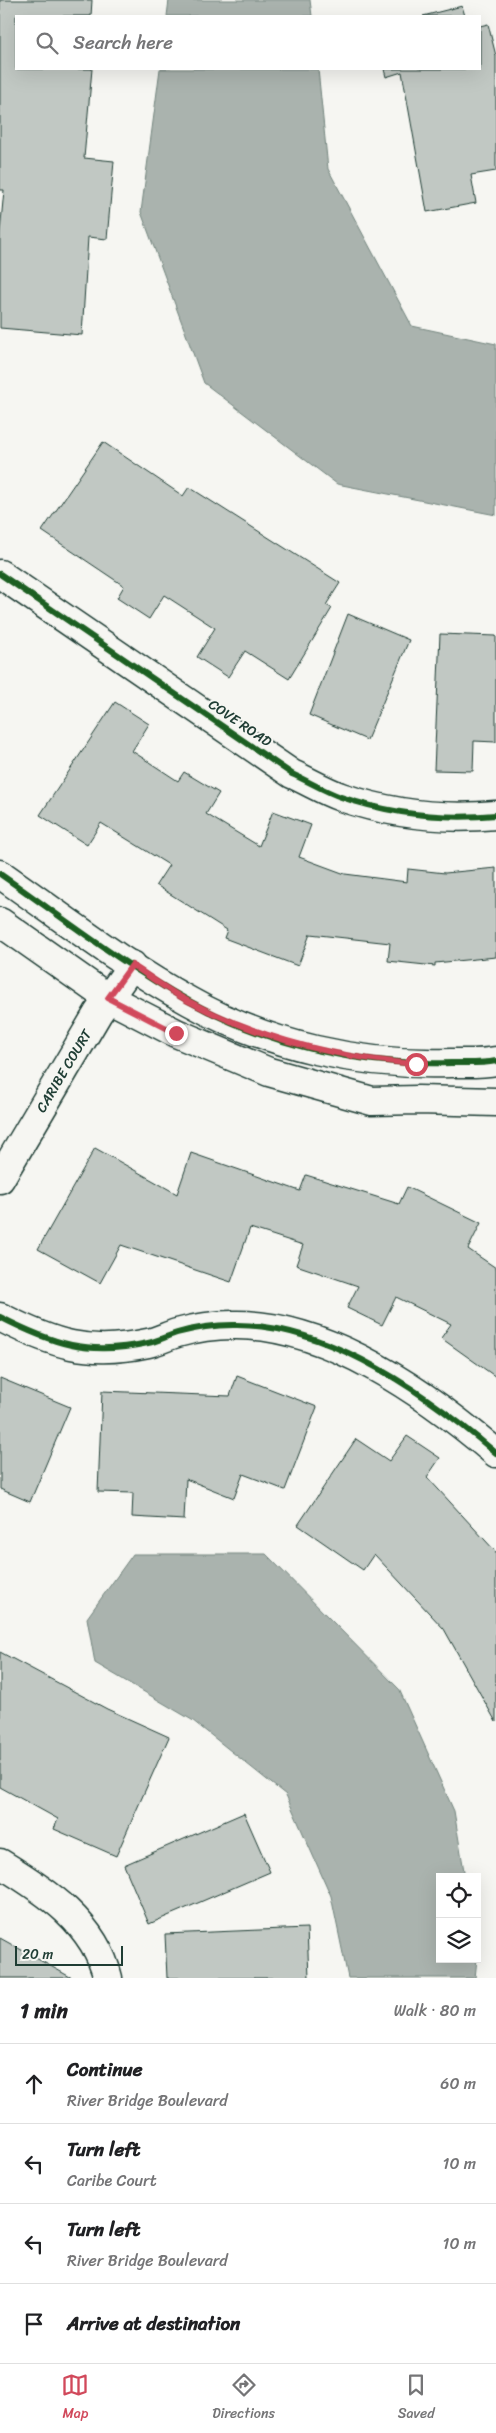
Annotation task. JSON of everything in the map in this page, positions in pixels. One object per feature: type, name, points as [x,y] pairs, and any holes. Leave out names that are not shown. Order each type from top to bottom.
[{"type":"street","name":"COVE ROAD","points":[[0,574],[292,774],[340,796],[390,811],[442,817],[496,815]]},
{"type":"street","points":[[0,874],[189,1002],[255,1032],[299,1046],[370,1061],[416,1064],[496,1061]]},
{"type":"street","points":[[0,922],[108,998],[176,1033],[269,1072],[372,1101],[496,1102]]},
{"type":"street","name":"CARIBE COURT","points":[[0,1178],[108,998],[132,965]]},
{"type":"street","points":[[0,1317],[36,1336],[64,1345],[93,1349],[140,1344],[206,1327],[261,1326],[288,1331],[341,1350],[414,1390],[496,1452]]},
{"type":"street","points":[[0,1863],[62,1905],[81,1924],[96,1947],[108,1978]]},
{"type":"shaded area","points":[[169,0],[310,0],[312,15],[167,15]]},
{"type":"shaded area","points":[[160,70],[318,70],[328,169],[412,326],[496,344],[496,515],[337,484],[204,383],[141,212]]},
{"type":"shaded area","points":[[133,1554],[266,1554],[399,1689],[454,1811],[464,1873],[436,1873],[436,1963],[477,1963],[475,1978],[348,1978],[331,1896],[286,1795],[192,1720],[95,1663],[87,1618]]},
{"type":"building","points":[[0,0],[92,0],[91,15],[15,15],[15,70],[92,70],[84,158],[114,161],[107,239],[88,237],[82,335],[0,328],[0,233],[4,190],[0,190]]},
{"type":"building","points":[[462,6],[465,15],[427,15]]},
{"type":"building","points":[[488,24],[496,56],[496,171],[471,175],[476,203],[427,212],[402,72],[386,77],[384,70],[481,70],[481,26]]},
{"type":"building","points":[[103,442],[183,496],[189,487],[340,583],[326,605],[332,608],[289,679],[245,651],[228,677],[197,657],[215,628],[164,595],[149,619],[117,598],[124,586],[42,531]]},
{"type":"building","points":[[348,614],[409,640],[367,740],[309,715]]},
{"type":"building","points":[[440,634],[496,636],[496,742],[474,741],[473,771],[434,770]]},
{"type":"building","points":[[115,702],[149,724],[132,751],[178,781],[184,772],[219,793],[206,814],[259,846],[273,811],[311,825],[299,857],[345,874],[407,882],[408,869],[445,873],[496,868],[496,957],[435,963],[435,966],[388,961],[390,943],[310,934],[298,966],[224,938],[227,930],[156,885],[169,865],[101,823],[87,845],[40,815]]},
{"type":"building","points":[[95,1148],[177,1194],[191,1153],[300,1191],[306,1175],[399,1204],[407,1187],[481,1223],[468,1249],[496,1268],[496,1377],[441,1338],[451,1324],[396,1297],[382,1325],[347,1308],[358,1286],[296,1265],[303,1245],[250,1228],[231,1282],[121,1245],[100,1283],[38,1249]]},
{"type":"building","points":[[237,1376],[317,1407],[285,1490],[243,1474],[234,1498],[186,1479],[184,1520],[132,1517],[133,1493],[98,1492],[102,1391],[230,1396]]},
{"type":"building","points":[[0,1378],[70,1407],[30,1502],[0,1489]]},
{"type":"building","points":[[407,1436],[440,1458],[427,1477],[496,1552],[496,1722],[444,1629],[374,1554],[363,1570],[298,1525],[356,1439],[389,1461]]},
{"type":"building","points":[[0,1652],[107,1709],[169,1737],[116,1856],[54,1829],[58,1819],[0,1787]]},
{"type":"building","points":[[244,1813],[270,1872],[149,1924],[124,1865]]},
{"type":"building","points":[[307,1928],[309,1978],[167,1978],[165,1934]]},
{"type":"building","points":[[0,1938],[72,1978],[0,1978]]},
{"type":"cycle path","points":[[0,574],[292,774],[322,789],[360,803],[417,814],[456,817],[496,815]]},
{"type":"cycle path","points":[[0,874],[93,940],[164,987],[219,1017],[251,1030],[283,1041],[349,1057],[417,1063],[485,1063],[496,1061]]},
{"type":"cycle path","points":[[0,1317],[54,1341],[89,1348],[127,1347],[152,1342],[177,1333],[226,1325],[268,1328],[304,1336],[339,1349],[374,1366],[407,1386],[469,1430],[496,1453]]},
{"type":"route","points":[[176,1033],[108,998],[132,965],[189,1002],[255,1032],[299,1046],[370,1061],[416,1064]]}]
